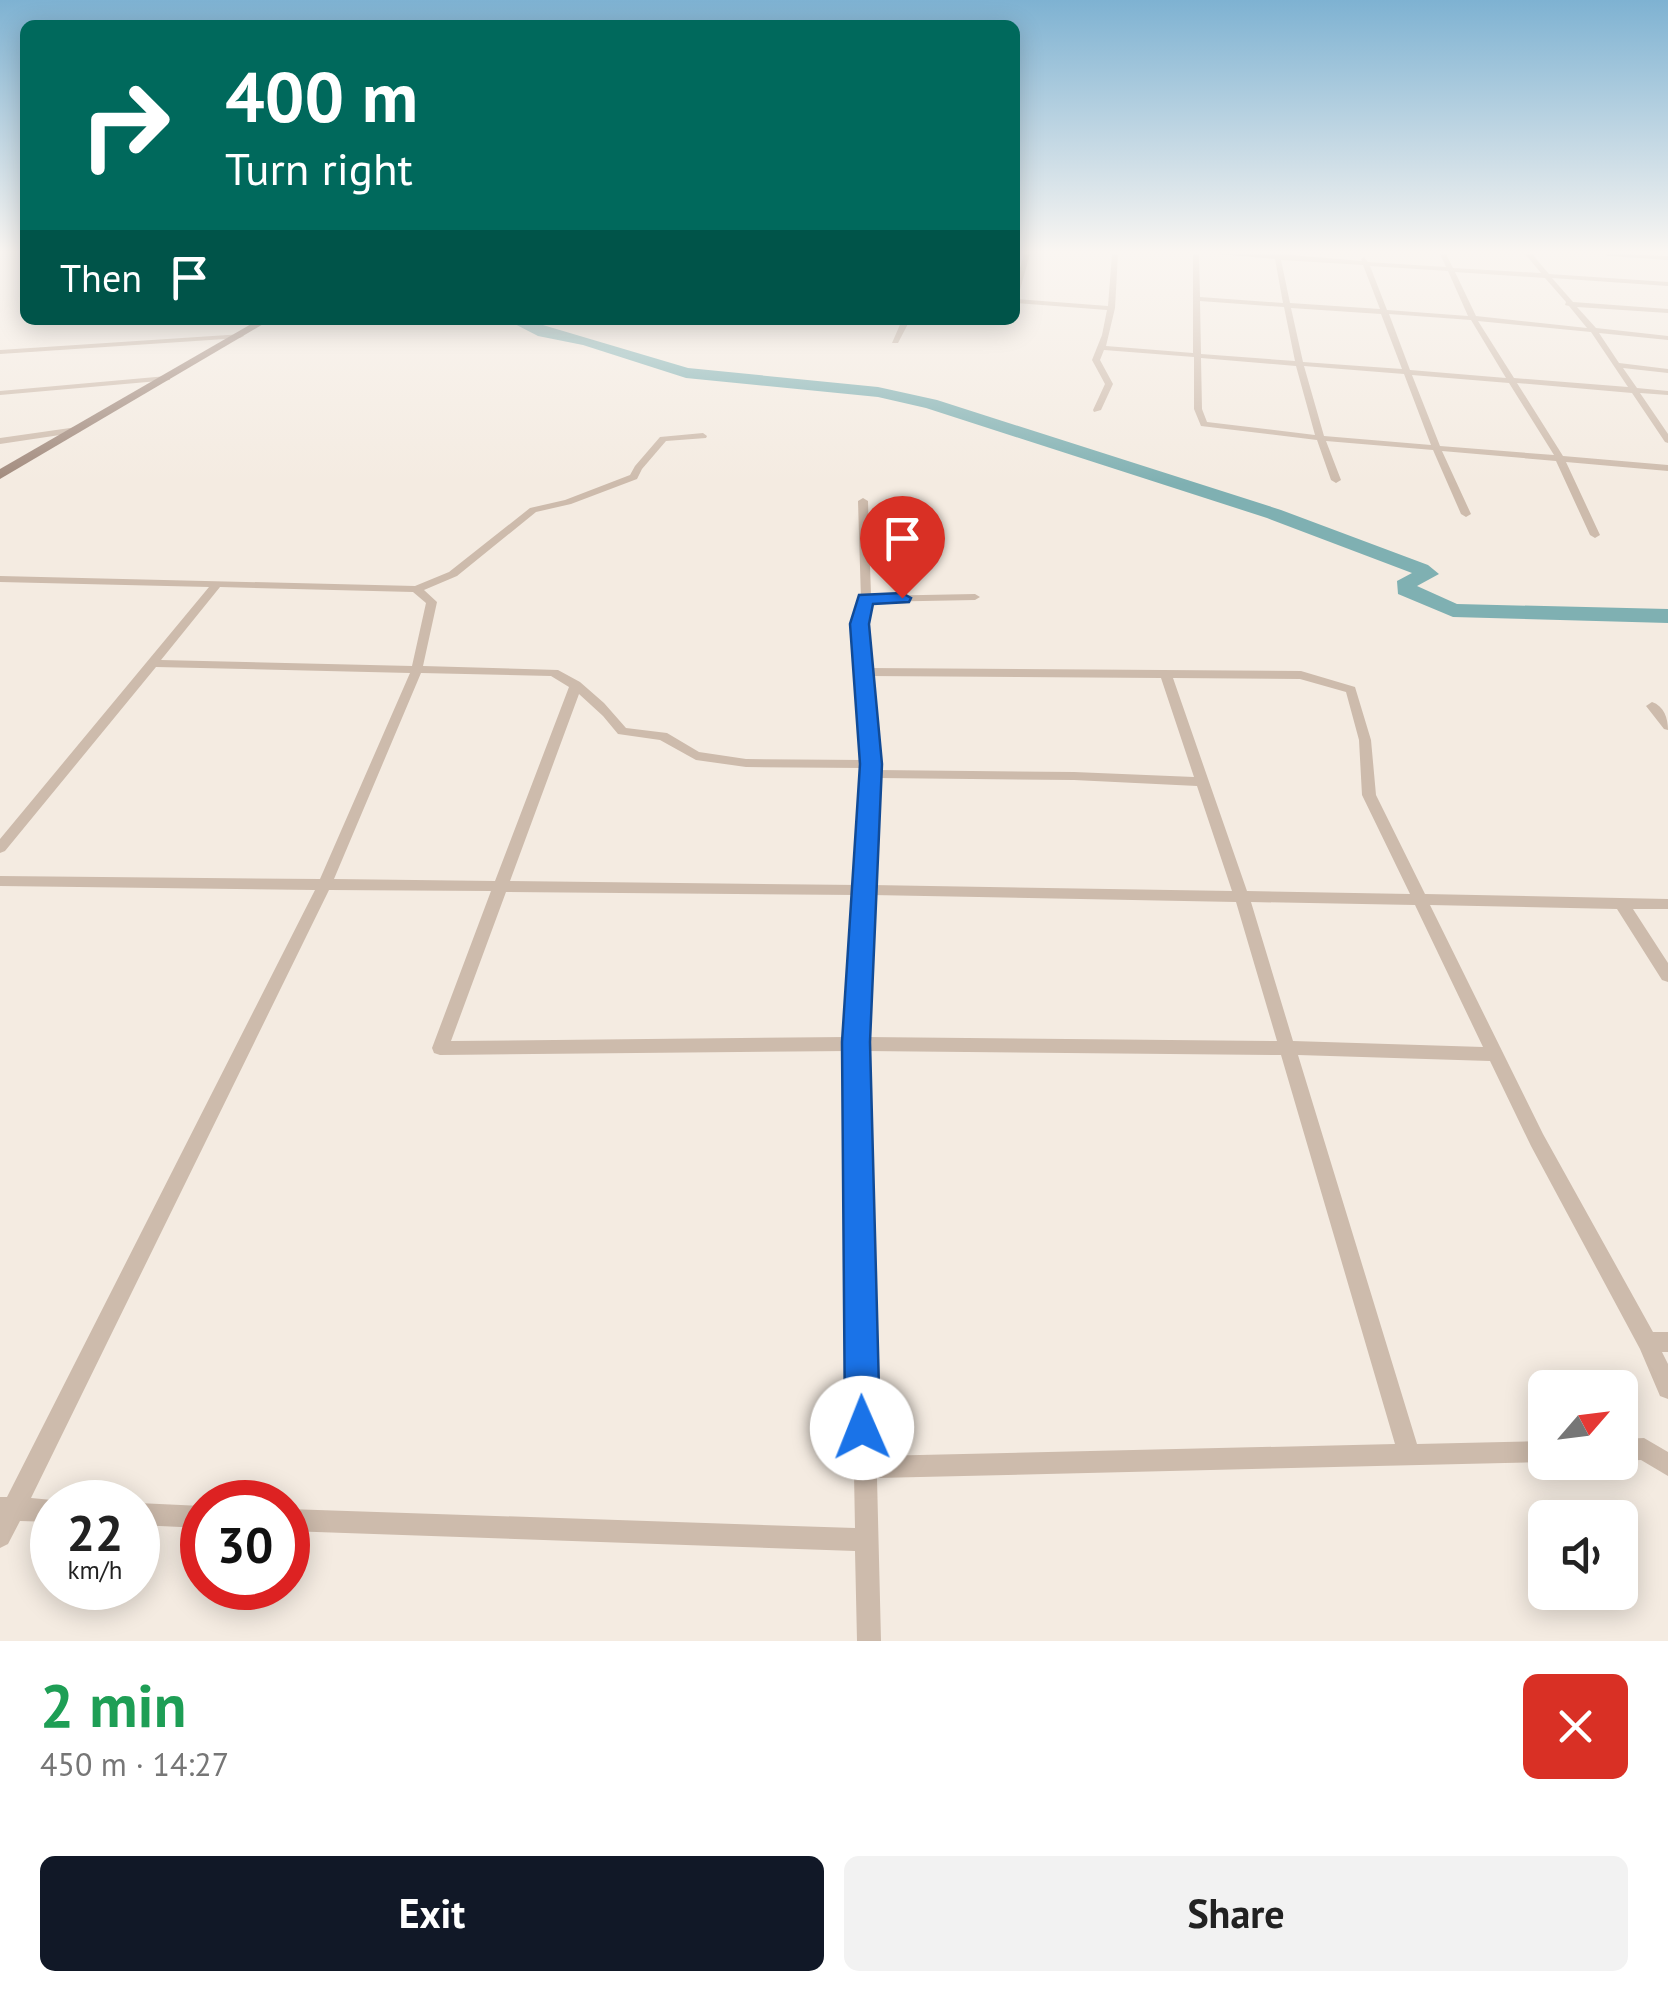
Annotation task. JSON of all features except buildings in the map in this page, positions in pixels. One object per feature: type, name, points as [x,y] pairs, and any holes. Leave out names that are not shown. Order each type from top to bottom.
[{"type":"main road","points":[[0,476],[248,331]]},
{"type":"street","points":[[895,341],[900,331]]},
{"type":"street","points":[[1097,410],[1109,384],[1096,360],[1106,331]]},
{"type":"street","points":[[1198,331],[1198,409],[1204,424],[1668,468]]},
{"type":"street","points":[[1291,331],[1318,437],[1336,480]]},
{"type":"street","points":[[1390,331],[1466,514]]},
{"type":"street","points":[[1481,331],[1559,457],[1595,536]]},
{"type":"street","points":[[1593,331],[1668,440]]},
{"type":"street","points":[[1598,331],[1668,338]]},
{"type":"street","points":[[0,352],[240,336]]},
{"type":"street","points":[[1103,348],[1668,394]]},
{"type":"street","points":[[1616,366],[1668,370]]},
{"type":"street","points":[[0,393],[167,378]]},
{"type":"street","points":[[0,441],[77,430]]},
{"type":"street","points":[[0,579],[416,589],[452,574],[532,510],[568,502],[634,477],[663,440],[703,436]]},
{"type":"street","points":[[863,500],[866,599],[860,624],[871,769],[856,1042],[869,1641]]},
{"type":"street","points":[[0,848],[216,586]]},
{"type":"street","points":[[0,1536],[6,1509],[324,886],[416,672],[432,602],[416,589]]},
{"type":"street","points":[[866,599],[976,597]]},
{"type":"street","points":[[153,662],[554,673],[576,685],[622,731],[663,736],[696,756],[746,763],[1201,782]]},
{"type":"street","points":[[864,672],[1301,675],[1350,690],[1365,740],[1369,796],[1493,1054],[1658,1342],[1668,1388]]},
{"type":"street","points":[[1166,674],[1242,898],[1410,1456]]},
{"type":"street","points":[[576,685],[440,1048],[856,1042],[1288,1046],[1493,1054]]},
{"type":"street","points":[[1652,706],[1668,726]]},
{"type":"street","points":[[0,881],[1668,904]]},
{"type":"street","points":[[1622,904],[1668,976]]},
{"type":"street","points":[[1638,1449],[1644,1449],[1668,1465]]},
{"type":"street","points":[[863,1467],[1528,1453]]},
{"type":"street","points":[[310,1521],[868,1540]]},
{"type":"waterway","points":[[538,331],[586,341],[686,373],[878,392],[931,404],[1274,514],[1421,569],[1428,574],[1408,581],[1406,589],[1453,610],[1668,616]]},
{"type":"route","points":[[862,1428],[856,1042],[871,764],[860,624],[866,599],[902,598]]}]
